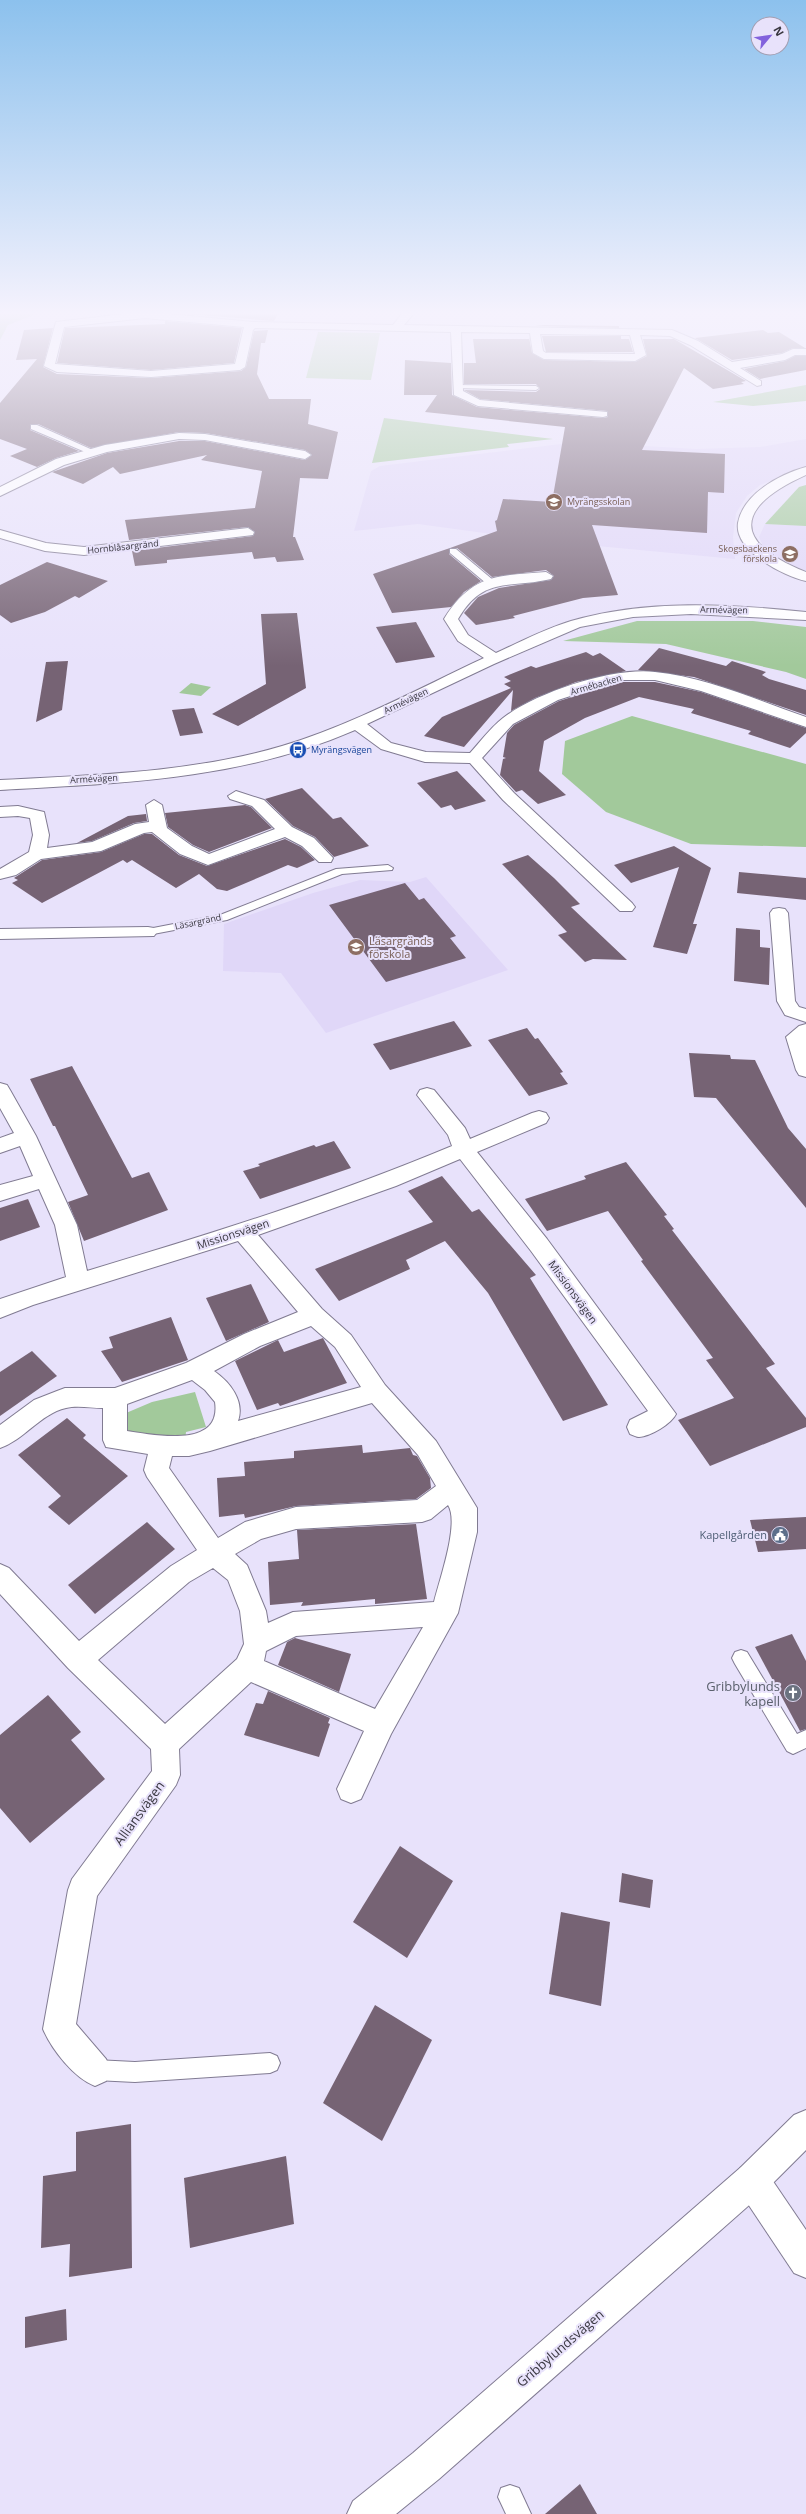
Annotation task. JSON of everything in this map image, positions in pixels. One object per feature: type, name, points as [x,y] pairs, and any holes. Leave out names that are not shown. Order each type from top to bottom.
[{"type":"street","points":[[0,492],[60,462],[93,452],[179,436],[205,437],[305,455]]},
{"type":"street","points":[[806,471],[780,483],[760,496],[751,507],[744,526],[748,541],[761,555],[781,568],[806,578]]},
{"type":"street","name":"Hornblåsargränd","points":[[0,534],[45,547],[84,551],[248,532]]},
{"type":"street","points":[[494,658],[463,638],[451,619],[460,602],[490,582],[546,576]]},
{"type":"street","name":"Armévägen","points":[[0,785],[101,781],[219,765],[287,749],[357,724],[494,658],[574,625],[622,615],[676,610],[736,609],[806,616]]},
{"type":"street","name":"Armébacken","points":[[474,758],[508,721],[553,697],[619,676],[655,676],[705,687],[806,722]]},
{"type":"street","points":[[357,724],[386,746],[425,757],[474,758],[492,781],[602,882],[626,907]]},
{"type":"street","points":[[37,854],[41,835],[38,815],[51,782]]},
{"type":"street","points":[[236,796],[258,803],[286,831],[308,842],[324,858]]},
{"type":"street","points":[[154,805],[160,830],[186,850],[208,860],[286,831]]},
{"type":"street","points":[[0,812],[18,811],[38,815]]},
{"type":"street","points":[[0,874],[10,871],[37,854],[95,848],[141,828],[159,826]]},
{"type":"street","points":[[779,913],[786,1002],[792,1011],[806,1016]]},
{"type":"street","name":"Läsargränd","points":[[0,934],[148,932]]},
{"type":"street","points":[[806,1030],[796,1037],[806,1070]]},
{"type":"street","points":[[0,1090],[26,1136],[66,1225],[78,1282]]},
{"type":"street","points":[[427,1095],[458,1133],[463,1149]]},
{"type":"street","name":"Missionsvägen","points":[[0,1308],[26,1298],[243,1232],[389,1181],[539,1118]]},
{"type":"street","points":[[0,1146],[26,1136]]},
{"type":"street","name":"Missionsvägen","points":[[463,1149],[539,1245],[664,1414],[640,1427]]},
{"type":"street","points":[[0,1193],[15,1190],[46,1179]]},
{"type":"street","points":[[243,1232],[314,1315],[343,1341],[377,1392],[427,1448],[464,1508],[464,1532],[445,1613],[381,1725],[351,1789]]},
{"type":"street","points":[[0,1438],[42,1408],[65,1398],[115,1398],[194,1370],[252,1340],[314,1315]]},
{"type":"street","points":[[194,1370],[213,1382],[227,1398],[227,1418],[210,1441]]},
{"type":"street","points":[[115,1398],[115,1440],[162,1446],[189,1446],[210,1441],[313,1409],[377,1392]]},
{"type":"street","points":[[162,1446],[156,1470],[214,1553],[238,1573],[253,1611],[252,1654]]},
{"type":"street","points":[[78,1658],[180,1574],[254,1530],[296,1518],[422,1511],[451,1489]]},
{"type":"street","points":[[0,1576],[78,1658],[165,1743],[252,1654],[293,1624],[445,1613]]},
{"type":"street","points":[[252,1654],[381,1725]]},
{"type":"street","name":"Alliansvägen","points":[[96,2070],[59,2029],[83,1890],[166,1775],[165,1743]]},
{"type":"street","name":"Gribbylundsvägen","points":[[366,2514],[426,2466],[752,2180],[806,2126]]},
{"type":"street","points":[[752,2180],[806,2261]]},
{"type":"lane","points":[[44,431],[93,452]]},
{"type":"lane","points":[[453,551],[490,582]]},
{"type":"lane","name":"Läsargränd","points":[[148,932],[223,918],[340,871],[388,868]]},
{"type":"lane","points":[[741,1658],[793,1744],[806,1739]]},
{"type":"lane","points":[[96,2070],[135,2072],[270,2063]]},
{"type":"shaded area","name":"Myrängsskolan","points":[[806,439],[806,467],[760,485],[747,496],[736,513],[733,537],[735,559],[544,541],[418,524],[354,531],[371,471],[380,466],[577,442],[696,449],[760,447]]},
{"type":"shaded area","name":"Skogsbackens förskola","points":[[765,524],[806,526],[806,571],[785,562],[763,546],[759,537]]},
{"type":"shaded area","name":"Läsargränds förskola","points":[[426,877],[508,970],[326,1033],[281,973],[223,971],[224,924],[313,893],[360,880],[410,882]]},
{"type":"green space","points":[[380,431],[491,431],[553,439],[507,444],[509,447],[372,463]]},
{"type":"green space","points":[[806,485],[806,526],[765,524],[799,487]]},
{"type":"green space","points":[[637,621],[753,621],[806,627],[806,679],[786,672],[666,644],[563,641]]},
{"type":"green space","points":[[191,683],[211,687],[201,696],[179,693]]},
{"type":"green space","points":[[632,716],[806,764],[806,847],[691,844],[606,812],[562,774],[565,741]]},
{"type":"green space","points":[[195,1392],[206,1427],[186,1432],[185,1441],[125,1436],[119,1416],[152,1402]]},
{"type":"building","points":[[0,431],[33,431],[79,451],[56,458],[37,467],[10,456],[27,449],[0,439]]},
{"type":"building","points":[[54,431],[338,432],[328,479],[300,478],[293,537],[295,537],[304,560],[277,562],[275,557],[254,559],[252,552],[167,560],[167,563],[135,566],[132,551],[253,536],[255,532],[248,527],[129,540],[125,520],[255,508],[262,471],[201,460],[207,455],[120,474],[113,467],[83,484],[52,472],[107,453],[179,441],[205,441],[305,460],[312,455],[305,450],[205,433],[179,432],[91,448]]},
{"type":"building","points":[[564,431],[652,431],[642,450],[725,454],[724,493],[708,492],[707,533],[592,525],[618,595],[583,598],[513,616],[515,618],[476,625],[464,613],[478,597],[499,588],[551,580],[554,576],[546,570],[492,577],[457,548],[450,548],[497,531],[495,521],[497,520],[503,499],[552,502]]},
{"type":"building","points":[[450,548],[449,554],[481,581],[464,592],[451,607],[392,613],[373,574]]},
{"type":"building","points":[[47,562],[108,581],[79,598],[75,596],[45,612],[11,623],[0,615],[0,585]]},
{"type":"building","points":[[297,613],[306,688],[238,726],[212,714],[266,684],[261,614]]},
{"type":"building","points":[[416,622],[435,657],[396,663],[376,627]]},
{"type":"building","points":[[659,648],[726,666],[732,661],[766,672],[762,675],[769,679],[806,690],[806,715],[694,677],[638,670]]},
{"type":"building","points":[[586,652],[593,656],[600,653],[626,671],[576,682],[535,698],[511,711],[513,690],[464,747],[424,736],[442,717],[511,688],[504,684],[511,681],[504,677],[531,666],[536,668]]},
{"type":"building","points":[[68,661],[62,710],[36,722],[46,662]]},
{"type":"building","points":[[620,682],[655,682],[701,692],[806,728],[806,733],[790,748],[748,734],[751,731],[691,713],[694,709],[639,697],[585,718],[544,741],[539,771],[566,795],[538,804],[522,790],[516,792],[500,775],[503,759],[506,758],[503,757],[507,733],[514,725],[559,701]]},
{"type":"building","points":[[194,708],[203,733],[180,736],[172,710]]},
{"type":"building","points":[[457,771],[486,801],[455,810],[451,805],[441,808],[417,783]]},
{"type":"building","points":[[302,788],[333,819],[341,817],[369,846],[334,857],[315,837],[293,826],[265,799]]},
{"type":"building","points":[[245,805],[251,807],[272,828],[209,852],[193,845],[168,827],[165,813]]},
{"type":"building","points":[[146,814],[147,821],[134,823],[92,841],[77,843],[128,816]]},
{"type":"building","points":[[144,834],[152,834],[179,855],[207,866],[285,839],[301,847],[315,860],[297,868],[288,865],[227,891],[217,889],[199,874],[176,888],[132,860],[127,863],[123,860],[42,903],[12,883],[18,880],[14,878],[42,860],[101,852]]},
{"type":"building","points":[[674,846],[711,868],[693,924],[697,924],[687,954],[653,947],[679,867],[631,883],[614,865]]},
{"type":"building","points":[[528,855],[580,904],[571,907],[627,960],[593,959],[585,962],[558,935],[567,932],[502,864]]},
{"type":"building","points":[[739,872],[806,878],[806,900],[737,893]]},
{"type":"building","name":"Läsargränds förskola","points":[[405,883],[419,900],[424,898],[456,936],[450,938],[466,958],[386,982],[329,905]]},
{"type":"building","points":[[736,928],[760,930],[760,947],[770,948],[769,985],[734,981]]},
{"type":"building","points":[[454,1021],[472,1046],[390,1070],[373,1044]]},
{"type":"building","points":[[527,1028],[535,1039],[538,1038],[563,1072],[560,1073],[568,1084],[529,1096],[488,1040]]},
{"type":"building","points":[[689,1053],[730,1055],[731,1059],[755,1060],[788,1128],[806,1149],[806,1208],[716,1098],[694,1097]]},
{"type":"building","points":[[72,1066],[132,1178],[149,1172],[168,1210],[84,1241],[68,1202],[88,1195],[55,1126],[53,1126],[30,1079]]},
{"type":"building","points":[[334,1141],[351,1168],[260,1199],[243,1171],[260,1166],[258,1164],[314,1145],[316,1147]]},
{"type":"building","points":[[626,1162],[667,1215],[664,1216],[674,1229],[672,1230],[775,1364],[766,1368],[806,1418],[806,1427],[710,1466],[678,1420],[734,1398],[706,1360],[713,1358],[641,1261],[643,1260],[608,1211],[547,1231],[525,1199],[586,1179],[584,1176]]},
{"type":"building","points":[[442,1176],[472,1212],[479,1209],[536,1275],[530,1278],[608,1405],[563,1421],[488,1293],[445,1241],[406,1260],[410,1269],[339,1301],[315,1269],[433,1222],[408,1191]]},
{"type":"building","points":[[28,1199],[40,1227],[0,1241],[0,1208]]},
{"type":"building","points":[[251,1284],[269,1322],[226,1341],[206,1298]]},
{"type":"building","points":[[171,1317],[188,1360],[122,1382],[101,1351],[113,1348],[109,1337]]},
{"type":"building","points":[[323,1338],[347,1383],[280,1406],[278,1403],[257,1410],[235,1361],[278,1340],[284,1352]]},
{"type":"building","points":[[32,1351],[57,1376],[0,1416],[0,1372]]},
{"type":"building","points":[[67,1418],[86,1435],[83,1438],[128,1476],[69,1525],[48,1507],[61,1496],[18,1455]]},
{"type":"building","points":[[362,1445],[363,1453],[410,1448],[413,1455],[417,1456],[430,1478],[431,1488],[416,1499],[296,1506],[245,1518],[244,1514],[219,1517],[217,1478],[245,1476],[244,1462],[294,1458],[294,1451]]},
{"type":"building","name":"Kapellgården","points":[[806,1517],[806,1549],[758,1552],[750,1520]]},
{"type":"building","points":[[147,1522],[175,1549],[95,1614],[68,1585]]},
{"type":"building","points":[[416,1524],[427,1599],[375,1604],[375,1599],[301,1606],[303,1602],[270,1605],[268,1562],[299,1559],[297,1530]]},
{"type":"building","name":"Gribbylunds kapell","points":[[792,1634],[806,1661],[806,1729],[800,1731],[755,1647]]},
{"type":"building","points":[[295,1638],[351,1654],[339,1692],[278,1665],[287,1642]]},
{"type":"building","points":[[268,1691],[330,1718],[328,1723],[330,1724],[319,1757],[244,1735],[256,1703],[263,1704]]},
{"type":"building","points":[[48,1695],[81,1732],[71,1740],[105,1779],[30,1843],[0,1808],[0,1735]]},
{"type":"building","points":[[400,1846],[453,1881],[407,1958],[353,1922]]},
{"type":"building","points":[[622,1873],[653,1880],[650,1908],[619,1902]]},
{"type":"building","points":[[561,1912],[610,1922],[601,2006],[549,1994]]},
{"type":"building","points":[[375,2005],[432,2040],[382,2141],[323,2103]]},
{"type":"building","points":[[131,2124],[132,2268],[69,2277],[70,2244],[41,2248],[43,2176],[76,2171],[76,2132]]},
{"type":"building","points":[[286,2156],[294,2224],[190,2248],[184,2178]]},
{"type":"building","points":[[66,2309],[67,2340],[25,2348],[25,2317]]},
{"type":"building","points":[[580,2484],[597,2514],[545,2514]]},
{"type":"place","name":"Myrängsskolan","points":[[554,502]]},
{"type":"place","name":"Skogsbackens förskola","points":[[790,554]]},
{"type":"place","name":"Myrängsvägen","points":[[298,750]]},
{"type":"place","name":"Läsargränds förskola","points":[[356,947]]},
{"type":"place","name":"Kapellgården","points":[[780,1535]]},
{"type":"place","name":"Gribbylunds kapell","points":[[793,1693]]}]
